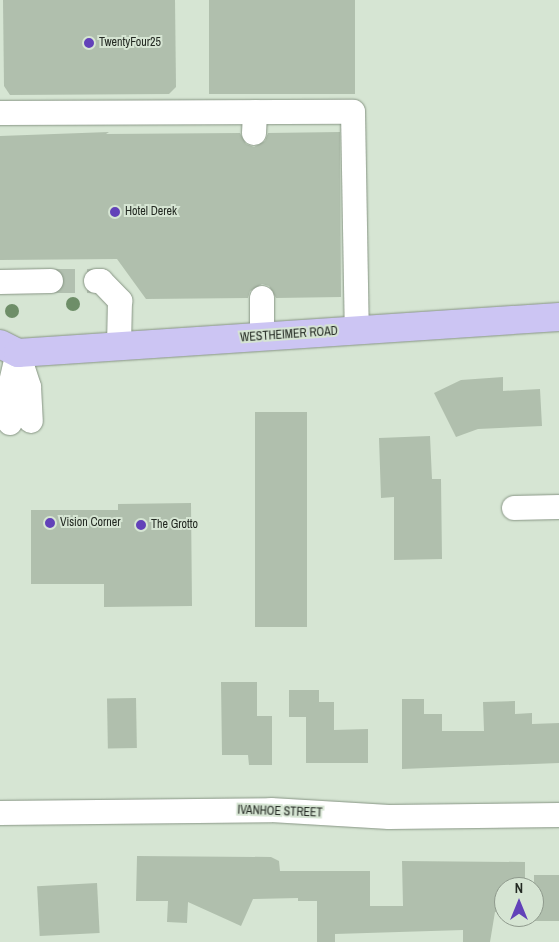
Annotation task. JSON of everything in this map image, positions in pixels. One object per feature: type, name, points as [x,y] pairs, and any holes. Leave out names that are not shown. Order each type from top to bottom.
[{"type":"main road","name":"WESTHEIMER ROAD","points":[[6,354],[559,317]]},
{"type":"street","points":[[0,113],[245,113],[284,102],[331,102],[353,112],[357,331]]},
{"type":"street","points":[[0,282],[51,281]]},
{"type":"street","points":[[96,281],[101,281],[120,301],[119,346]]},
{"type":"street","points":[[262,298],[262,337]]},
{"type":"street","points":[[6,354],[9,391],[21,422]]},
{"type":"street","points":[[514,508],[559,507]]},
{"type":"street","name":"IVANHOE STREET","points":[[0,812],[270,810],[389,817],[559,815]]},
{"type":"building","name":"TwentyFour25","points":[[3,0],[175,0],[176,87],[169,94],[10,95],[4,86]]},
{"type":"building","points":[[209,0],[355,0],[355,94],[209,94]]},
{"type":"building","name":"Hotel Derek","points":[[109,132],[106,134],[240,133],[246,144],[254,147],[265,141],[268,133],[340,132],[341,297],[276,298],[269,286],[262,284],[250,291],[248,298],[146,299],[117,259],[0,260],[0,136]]},
{"type":"building","points":[[503,377],[503,391],[540,389],[542,426],[478,429],[456,437],[434,393],[461,380]]},
{"type":"building","points":[[255,412],[307,412],[307,627],[255,627]]},
{"type":"building","points":[[430,436],[432,479],[441,479],[442,559],[394,560],[394,497],[381,498],[379,438]]},
{"type":"building","points":[[191,503],[192,606],[104,607],[104,584],[31,584],[31,510],[118,510],[118,504]]},
{"type":"building","points":[[221,682],[257,682],[257,716],[272,716],[272,765],[249,765],[248,755],[222,755]]},
{"type":"building","points":[[289,690],[319,690],[319,702],[334,702],[334,730],[368,729],[368,763],[306,763],[306,717],[289,717]]},
{"type":"building","points":[[136,698],[137,748],[108,748],[107,699]]},
{"type":"building","points":[[402,699],[424,699],[424,714],[442,714],[442,731],[484,731],[483,702],[515,701],[515,714],[532,713],[532,724],[559,723],[559,763],[402,769]]},
{"type":"building","points":[[137,856],[271,857],[279,861],[280,871],[370,871],[370,906],[403,906],[402,861],[525,862],[525,877],[494,877],[494,918],[490,942],[463,942],[463,930],[335,934],[335,942],[317,942],[317,901],[298,901],[298,898],[253,899],[241,926],[188,902],[187,923],[167,922],[168,901],[136,901]]},
{"type":"building","points":[[534,875],[559,875],[559,921],[544,921],[544,877],[534,877]]},
{"type":"building","points":[[97,883],[100,933],[40,936],[37,886]]},
{"type":"tunnel","points":[[51,281],[96,281]]},
{"type":"place","name":"TwentyFour25","points":[[89,43]]},
{"type":"place","name":"Hotel Derek","points":[[115,212]]},
{"type":"place","name":"Vision Corner","points":[[50,523]]},
{"type":"place","name":"The Grotto","points":[[141,525]]}]
